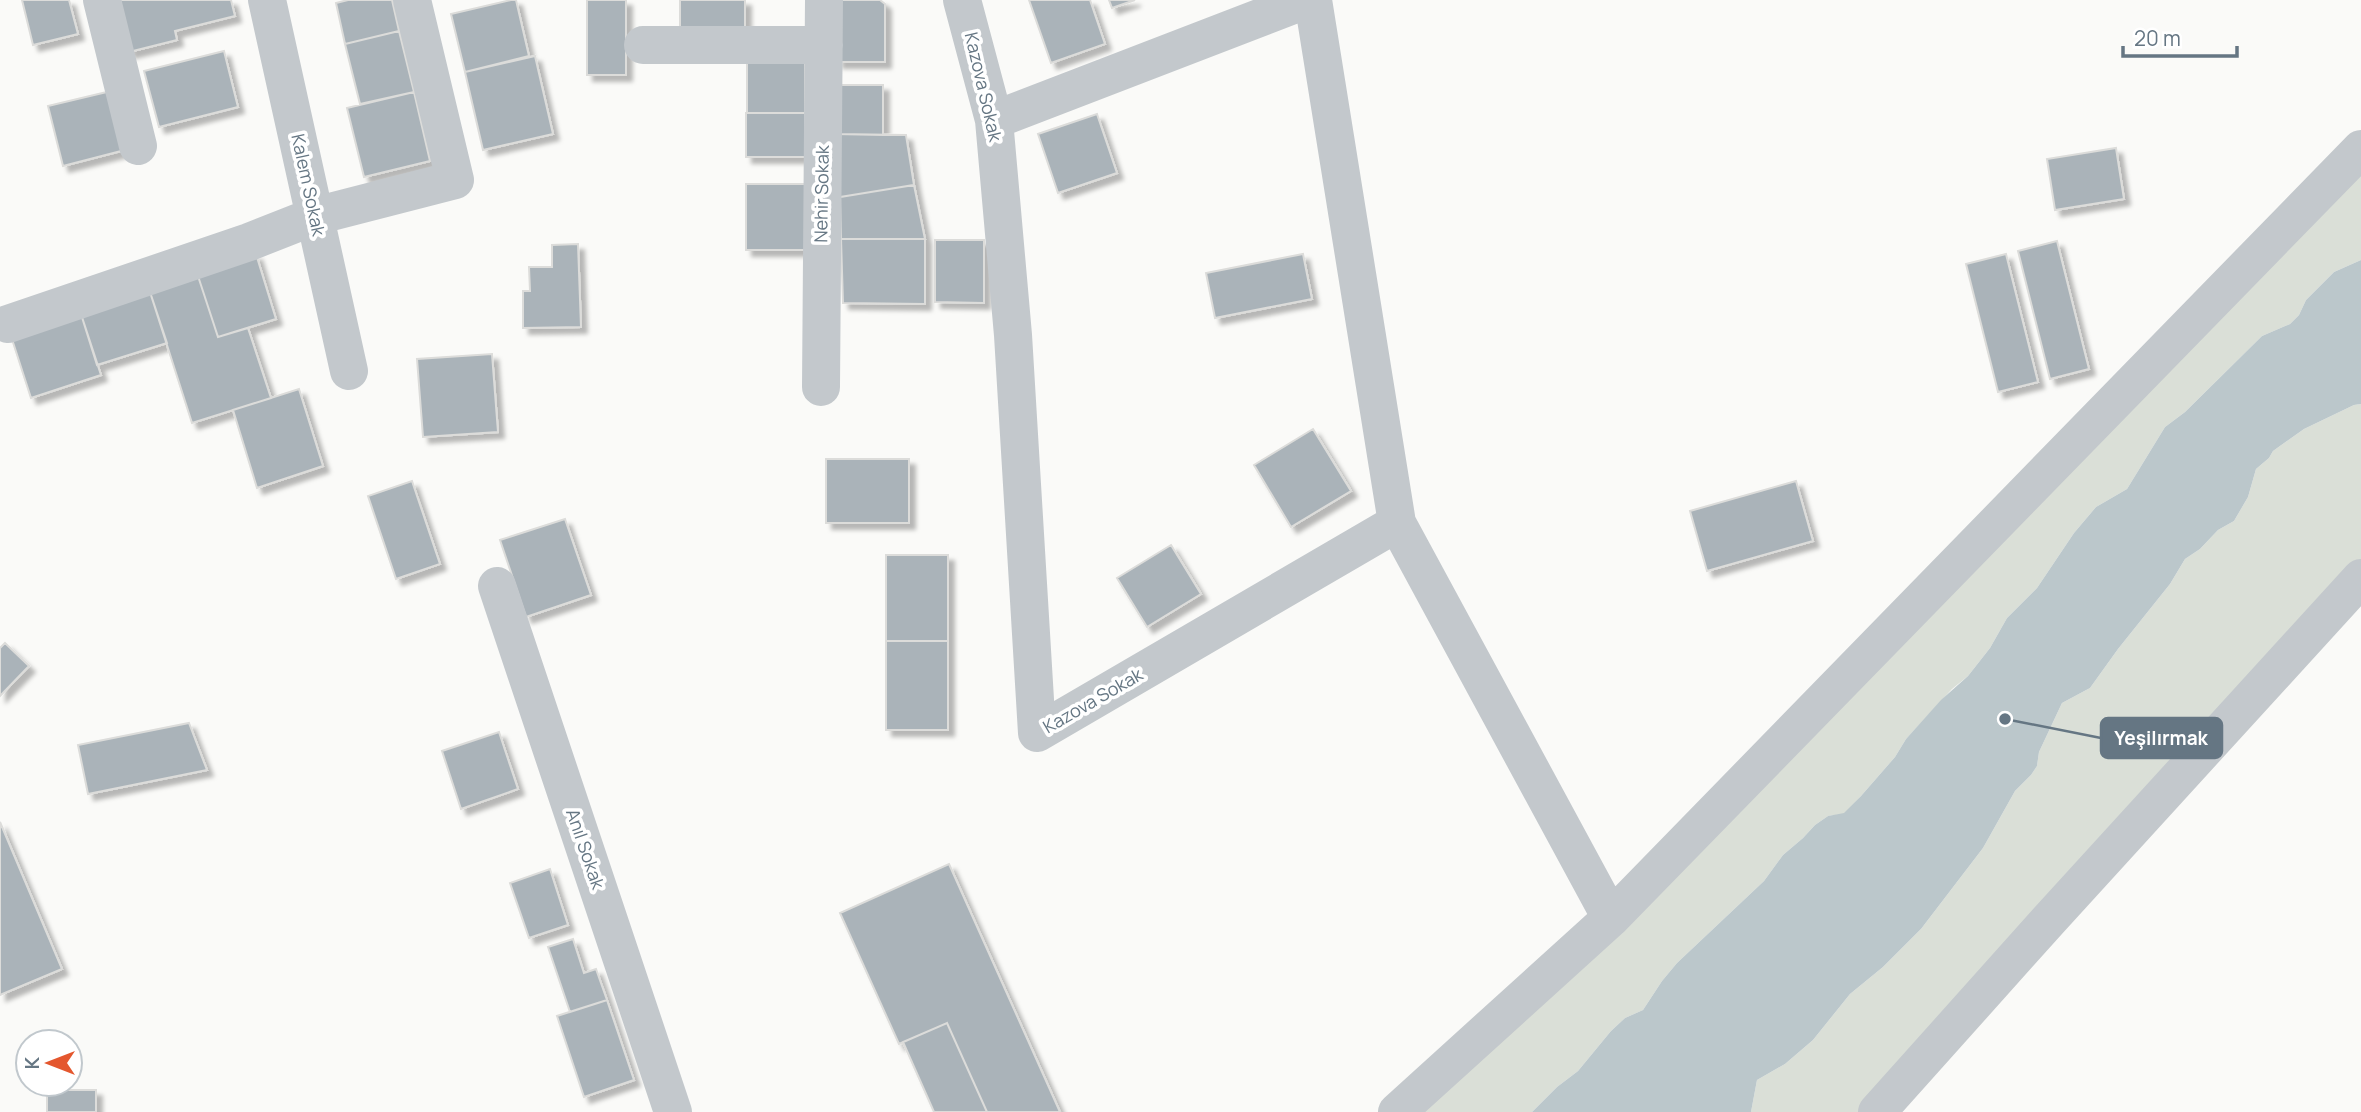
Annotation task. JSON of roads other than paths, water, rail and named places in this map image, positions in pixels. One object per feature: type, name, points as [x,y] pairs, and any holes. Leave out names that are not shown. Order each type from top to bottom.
[{"type":"street","points":[[102,0],[138,146]]},
{"type":"street","name":"Kalem Sokak","points":[[267,0],[349,370]]},
{"type":"street","points":[[8,324],[249,242],[315,216],[455,180],[412,0]]},
{"type":"street","name":"Nehir Sokak","points":[[821,387],[824,0]]},
{"type":"street","name":"Kazova Sokak","points":[[962,0],[994,120],[1013,335],[1037,733],[1397,523]]},
{"type":"street","points":[[994,120],[1307,0]]},
{"type":"street","points":[[1313,0],[1397,523],[1611,918]]},
{"type":"street","points":[[643,46],[824,45]]},
{"type":"street","points":[[1397,1112],[1611,918],[2361,149]]},
{"type":"street","points":[[1877,1112],[2361,578]]},
{"type":"street","name":"Anıl Sokak","points":[[496,586],[673,1112]]},
{"type":"place","name":"Yeşilırmak","points":[[2005,719]]}]
